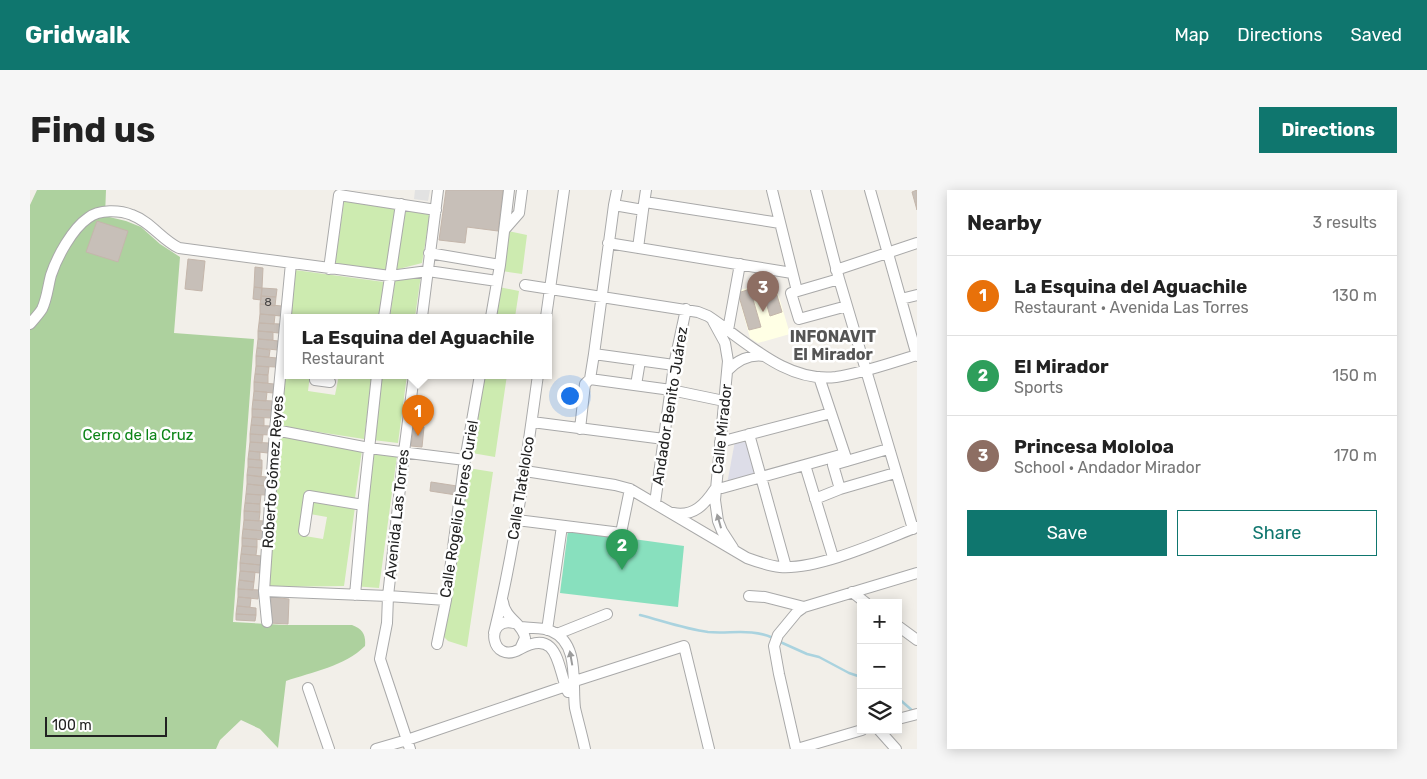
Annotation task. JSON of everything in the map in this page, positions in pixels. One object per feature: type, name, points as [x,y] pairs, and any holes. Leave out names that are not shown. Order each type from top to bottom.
[{"type":"street","points":[[422,314],[438,190]]},
{"type":"street","points":[[492,314],[500,265],[509,190]]},
{"type":"street","points":[[504,229],[519,213],[522,190]]},
{"type":"street","points":[[546,314],[564,190]]},
{"type":"street","points":[[580,428],[585,384],[590,379],[594,354],[608,243],[617,190]]},
{"type":"street","points":[[638,248],[646,190]]},
{"type":"street","points":[[772,190],[797,291]]},
{"type":"street","points":[[525,471],[615,484],[630,488],[757,562],[786,567],[814,564],[915,528],[895,473],[816,190]]},
{"type":"street","points":[[525,285],[686,309],[708,316],[764,356],[787,369],[820,377],[835,377],[917,356],[870,190]]},
{"type":"street","points":[[329,269],[339,195],[436,210]]},
{"type":"street","points":[[384,314],[402,204]]},
{"type":"street","points":[[614,205],[644,206],[780,222]]},
{"type":"street","points":[[30,324],[42,308],[51,274],[61,252],[79,226],[89,217],[99,212],[131,214],[145,221],[162,237],[179,248],[390,276],[428,271],[497,282]]},
{"type":"street","points":[[608,243],[792,272]]},
{"type":"street","points":[[847,306],[799,319],[791,293],[917,243]]},
{"type":"street","points":[[429,253],[500,265]]},
{"type":"street","name":"Roberto Gómez Reyes","points":[[286,314],[291,264]]},
{"type":"street","points":[[728,330],[740,264]]},
{"type":"street","points":[[901,299],[917,295]]},
{"type":"street","name":"Andador Benito Juárez","points":[[655,503],[674,365],[686,309]]},
{"type":"street","name":"Calle Mirador","points":[[708,316],[725,343],[728,370],[716,488],[716,509],[722,531],[736,551]]},
{"type":"street","name":"Roberto Gómez Reyes","points":[[267,622],[264,591],[275,430],[284,337]]},
{"type":"street","points":[[594,354],[674,365]]},
{"type":"street","name":"Calle Mirador","points":[[728,370],[740,360],[757,355],[764,356]]},
{"type":"street","points":[[636,385],[640,361]]},
{"type":"street","points":[[820,377],[846,458]]},
{"type":"street","points":[[315,379],[330,382]]},
{"type":"street","points":[[355,595],[377,379]]},
{"type":"street","name":"Avenida Las Torres","points":[[409,745],[380,659],[387,623],[388,596],[413,379]]},
{"type":"street","name":"Calle Rogelio Flores Curiel","points":[[437,644],[446,600],[465,460],[479,379]]},
{"type":"street","name":"Calle Tlatelolco","points":[[494,633],[503,601],[517,520],[537,379]]},
{"type":"street","points":[[590,379],[671,390],[724,400]]},
{"type":"street","points":[[720,442],[831,413]]},
{"type":"street","points":[[532,422],[664,439]]},
{"type":"street","points":[[275,430],[369,448],[465,460]]},
{"type":"street","points":[[749,434],[786,567]]},
{"type":"street","points":[[716,488],[806,465],[888,449]]},
{"type":"street","points":[[840,489],[833,465],[846,458]]},
{"type":"street","points":[[806,465],[833,557]]},
{"type":"street","points":[[816,499],[840,489],[895,473]]},
{"type":"street","points":[[517,520],[621,533],[630,488]]},
{"type":"street","name":"Calle Mirador","points":[[667,511],[684,514],[692,512],[700,508],[716,488]]},
{"type":"street","points":[[304,531],[309,496],[363,505]]},
{"type":"street","points":[[547,630],[562,526]]},
{"type":"street","points":[[857,731],[796,749],[774,646],[778,635],[797,612],[804,607],[917,573]]},
{"type":"street","points":[[264,591],[446,600]]},
{"type":"street","points":[[852,592],[861,599]]},
{"type":"street","points":[[749,596],[765,597],[804,607]]},
{"type":"street","points":[[503,601],[504,610],[518,625],[525,638],[520,649]]},
{"type":"street","points":[[557,634],[607,614]]},
{"type":"street","points":[[570,684],[558,657],[552,649],[538,643],[533,643],[510,653],[501,650],[495,642],[494,633],[497,628],[505,622],[547,630],[557,634],[566,643],[569,649],[570,684],[585,749]]},
{"type":"street","points":[[902,629],[917,640]]},
{"type":"street","points":[[376,749],[409,745],[570,684],[684,646],[709,749]]},
{"type":"street","points":[[308,688],[329,749]]},
{"type":"street","points":[[883,734],[896,749]]},
{"type":"shaded area","points":[[415,190],[430,190],[428,201],[414,199]]},
{"type":"shaded area","points":[[774,280],[790,334],[758,343],[750,338],[737,291]]},
{"type":"shaded area","points":[[751,437],[761,475],[727,484],[735,441]]},
{"type":"green space","name":"Cerro de la Cruz","points":[[37,190],[106,190],[105,216],[141,227],[160,244],[180,257],[174,333],[254,339],[233,622],[285,625],[352,625],[359,628],[365,642],[365,646],[348,659],[286,681],[278,748],[260,729],[241,720],[220,740],[216,749],[30,749],[30,205]]},
{"type":"green space","points":[[344,201],[396,208],[386,270],[335,265]]},
{"type":"green space","points":[[406,210],[430,214],[422,263],[395,270]]},
{"type":"green space","points":[[508,231],[527,235],[522,274],[502,271]]},
{"type":"green space","points":[[295,270],[384,282],[380,314],[290,314]]},
{"type":"green space","points":[[421,275],[415,314],[390,314],[395,281]]},
{"type":"green space","points":[[499,287],[519,291],[515,314],[494,314]]},
{"type":"green space","points":[[284,378],[310,379],[308,391],[335,395],[338,379],[372,379],[364,439],[279,426]]},
{"type":"green space","points":[[381,379],[406,379],[398,443],[373,440]]},
{"type":"green space","points":[[484,379],[506,379],[495,457],[472,453]]},
{"type":"green space","points":[[278,436],[362,450],[355,498],[305,491],[299,535],[323,539],[327,517],[310,514],[312,500],[355,507],[344,586],[268,587]]},
{"type":"green space","points":[[372,451],[397,456],[379,588],[353,586]]},
{"type":"green space","points":[[468,468],[493,472],[467,647],[448,641],[443,633]]},
{"type":"green space","points":[[568,530],[684,546],[678,607],[560,593]]},
{"type":"building","points":[[446,190],[503,190],[498,231],[467,227],[465,243],[439,240]]},
{"type":"building","points":[[917,190],[917,210],[912,192]]},
{"type":"building","points":[[97,221],[128,231],[118,262],[86,252]]},
{"type":"building","points":[[188,259],[205,261],[202,291],[185,289]]},
{"type":"building","points":[[255,267],[263,268],[262,288],[254,287]]},
{"type":"building","points":[[773,282],[782,312],[770,316],[761,285]]},
{"type":"building","points":[[254,287],[262,288],[261,300],[253,299]]},
{"type":"building","points":[[262,288],[277,289],[276,297],[261,296]]},
{"type":"building","points":[[750,289],[761,327],[749,330],[738,293]]},
{"type":"building","points":[[261,296],[276,297],[275,306],[260,304]]},
{"type":"building","points":[[260,304],[282,306],[281,316],[260,314]]},
{"type":"building","points":[[260,314],[275,315],[274,324],[259,323]]},
{"type":"building","points":[[259,323],[280,324],[279,333],[258,331]]},
{"type":"building","points":[[258,331],[273,332],[273,340],[258,339]]},
{"type":"building","points":[[258,339],[279,341],[278,350],[257,348]]},
{"type":"building","points":[[257,348],[270,350],[269,357],[256,356]]},
{"type":"building","points":[[256,356],[277,358],[276,367],[256,366]]},
{"type":"building","points":[[256,366],[269,367],[268,375],[255,374]]},
{"type":"building","points":[[255,374],[268,375],[268,383],[254,382]]},
{"type":"building","points":[[254,382],[274,384],[273,393],[254,391]]},
{"type":"building","points":[[254,391],[267,392],[266,401],[253,400]]},
{"type":"building","points":[[253,400],[273,401],[272,410],[252,409]]},
{"type":"building","points":[[252,409],[272,410],[271,418],[252,417]]},
{"type":"building","points":[[252,417],[264,418],[264,426],[251,425]]},
{"type":"building","points":[[251,425],[270,426],[270,435],[250,434]]},
{"type":"building","points":[[414,425],[424,427],[422,447],[411,446]]},
{"type":"building","points":[[250,434],[263,435],[262,443],[250,442]]},
{"type":"building","points":[[250,442],[269,443],[268,453],[249,451]]},
{"type":"building","points":[[249,451],[260,452],[260,460],[248,459]]},
{"type":"building","points":[[248,459],[262,460],[262,468],[248,467]]},
{"type":"building","points":[[248,467],[262,468],[261,477],[247,475]]},
{"type":"building","points":[[247,475],[266,477],[266,486],[247,484]]},
{"type":"building","points":[[431,482],[457,486],[456,495],[430,491]]},
{"type":"building","points":[[247,484],[266,486],[265,495],[246,494]]},
{"type":"building","points":[[246,494],[261,495],[260,504],[245,503]]},
{"type":"building","points":[[245,503],[260,504],[260,512],[244,511]]},
{"type":"building","points":[[244,511],[260,512],[259,521],[244,520]]},
{"type":"building","points":[[244,520],[265,521],[264,531],[243,529]]},
{"type":"building","points":[[243,529],[264,531],[264,540],[242,538]]},
{"type":"building","points":[[242,538],[257,539],[257,547],[242,546]]},
{"type":"building","points":[[242,546],[257,547],[256,555],[241,554]]},
{"type":"building","points":[[241,554],[262,556],[261,565],[240,563]]},
{"type":"building","points":[[240,563],[261,565],[260,573],[240,571]]},
{"type":"building","points":[[240,571],[255,572],[254,582],[239,580]]},
{"type":"building","points":[[239,580],[254,582],[253,590],[238,589]]},
{"type":"building","points":[[238,589],[259,590],[258,599],[238,597]]},
{"type":"building","points":[[238,597],[251,598],[250,607],[237,606]]},
{"type":"building","points":[[271,597],[289,599],[288,624],[269,623]]},
{"type":"building","points":[[237,606],[256,608],[256,615],[236,614]]},
{"type":"building","points":[[236,614],[256,615],[255,621],[236,620]]},
{"type":"waterway","points":[[640,615],[699,631],[749,632],[773,638]]},
{"type":"waterway","points":[[778,641],[807,654],[819,657],[857,676]]},
{"type":"waterway","points":[[902,702],[914,712]]},
{"type":"place","name":"Princesa Mololoa","points":[[763,312]]},
{"type":"place","name":"La Esquina del Aguachile","points":[[418,436]]},
{"type":"place","name":"El Mirador","points":[[622,570]]},
{"type":"district","name":"INFONAVIT El Mirador","points":[[833,345]]}]
